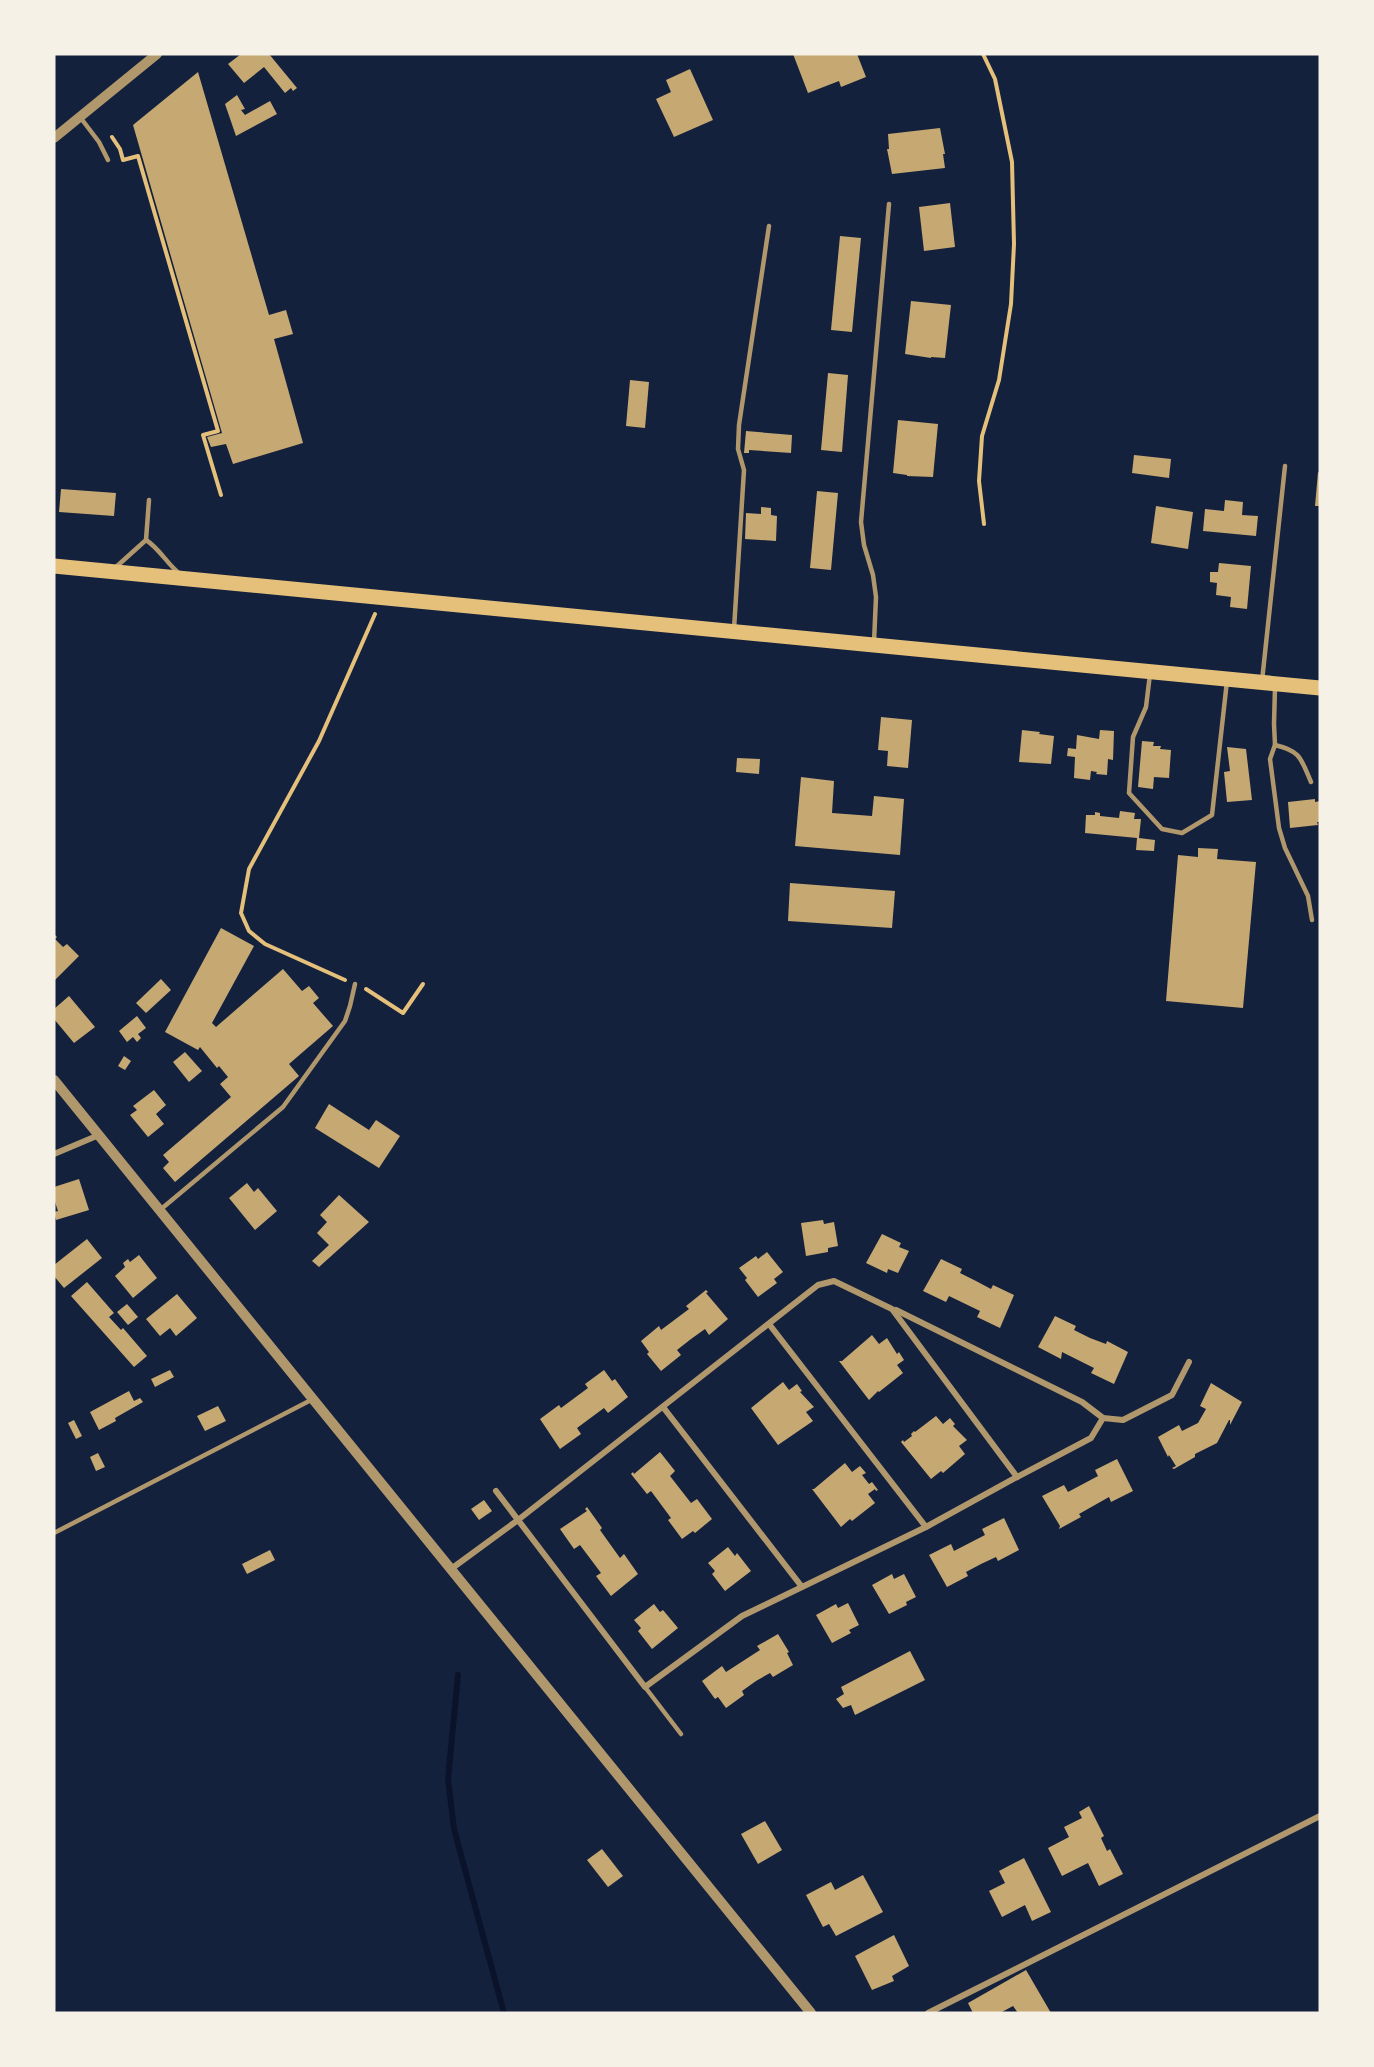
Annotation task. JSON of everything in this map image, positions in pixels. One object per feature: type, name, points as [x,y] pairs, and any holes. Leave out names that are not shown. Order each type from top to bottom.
[{"type":"main road","points":[[54,566],[1320,688]]},
{"type":"street","points":[[54,138],[157,54]]},
{"type":"street","points":[[54,1080],[811,2013]]},
{"type":"street","points":[[54,1154],[99,1135]]},
{"type":"street","points":[[451,1569],[518,1520],[818,1285],[834,1281],[1082,1402],[1103,1418],[1123,1420],[1172,1395],[1189,1362]]},
{"type":"street","points":[[892,1309],[1017,1477]]},
{"type":"street","points":[[769,1324],[926,1527]]},
{"type":"street","points":[[663,1407],[802,1587]]},
{"type":"street","points":[[496,1491],[645,1687],[726,1626],[926,1527],[1091,1438],[1103,1418]]},
{"type":"street","points":[[927,2013],[1320,1816]]},
{"type":"lane","points":[[80,117],[104,149],[108,160]]},
{"type":"lane","points":[[873,644],[876,597],[861,522],[889,204]]},
{"type":"lane","points":[[734,631],[744,470],[738,449],[740,425],[769,226]]},
{"type":"lane","points":[[1285,466],[1269,683],[1275,745],[1270,759],[1278,828],[1308,896],[1312,920]]},
{"type":"lane","points":[[146,540],[149,500]]},
{"type":"lane","points":[[109,572],[146,540]]},
{"type":"lane","points":[[146,540],[156,547],[172,568],[185,579]]},
{"type":"lane","points":[[1151,672],[1146,707],[1133,737],[1129,793],[1162,829],[1182,833],[1212,815],[1227,679]]},
{"type":"lane","points":[[1275,745],[1291,749],[1301,759],[1311,782]]},
{"type":"lane","points":[[160,1210],[283,1107],[345,1021],[355,984]]},
{"type":"lane","points":[[54,1533],[314,1399]]},
{"type":"lane","points":[[645,1687],[681,1734]]},
{"type":"path","points":[[983,54],[995,79],[1012,162],[1014,244],[1011,304],[999,380],[982,436],[979,481],[984,524]]},
{"type":"path","points":[[106,129],[116,142],[123,160],[138,156],[218,431],[203,435],[221,495]]},
{"type":"path","points":[[382,597],[319,741],[249,869],[241,913],[249,931],[265,944],[355,984],[404,1013],[423,984]]},
{"type":"building","points":[[241,54],[269,54],[297,88],[293,91],[291,88],[285,93],[264,67],[244,83],[228,64]]},
{"type":"building","points":[[793,54],[857,54],[866,77],[841,87],[839,81],[808,93]]},
{"type":"building","points":[[690,69],[713,120],[674,137],[656,99],[671,92],[666,80]]},
{"type":"building","points":[[198,72],[269,315],[286,310],[293,334],[274,339],[303,443],[233,464],[226,444],[211,447],[207,437],[222,433],[133,125]]},
{"type":"building","points":[[237,95],[245,109],[241,110],[245,115],[270,101],[277,114],[236,136],[225,104]]},
{"type":"building","points":[[940,128],[945,168],[892,174],[887,149],[889,149],[888,134]]},
{"type":"building","points":[[950,203],[955,247],[924,251],[919,207]]},
{"type":"building","points":[[840,236],[861,238],[852,332],[831,330]]},
{"type":"building","points":[[911,301],[951,305],[945,358],[905,354]]},
{"type":"building","points":[[828,373],[848,375],[842,452],[821,450]]},
{"type":"building","points":[[630,380],[649,382],[645,428],[626,426]]},
{"type":"building","points":[[898,420],[938,424],[933,477],[893,473]]},
{"type":"building","points":[[746,431],[792,435],[791,453],[749,450],[749,453],[744,453]]},
{"type":"building","points":[[1134,455],[1171,459],[1169,478],[1132,473]]},
{"type":"building","points":[[1318,472],[1320,473],[1320,506],[1315,506]]},
{"type":"building","points":[[61,489],[116,493],[114,516],[59,512]]},
{"type":"building","points":[[817,491],[838,493],[831,570],[810,568]]},
{"type":"building","points":[[1225,500],[1243,502],[1242,515],[1258,516],[1256,536],[1203,531],[1205,509],[1224,511]]},
{"type":"building","points":[[1156,506],[1193,512],[1188,549],[1151,543]]},
{"type":"building","points":[[761,507],[771,508],[771,515],[777,516],[776,541],[745,539],[746,513],[761,514]]},
{"type":"building","points":[[1219,563],[1251,566],[1247,609],[1230,607],[1231,597],[1216,595],[1217,583],[1210,582],[1210,572],[1218,572]]},
{"type":"building","points":[[881,717],[912,720],[908,768],[887,766],[888,751],[878,750]]},
{"type":"building","points":[[1022,730],[1054,736],[1051,764],[1019,762]]},
{"type":"building","points":[[1100,730],[1114,731],[1113,760],[1108,759],[1107,775],[1091,771],[1090,780],[1074,778],[1075,757],[1067,756],[1068,748],[1076,749],[1077,735],[1099,739]]},
{"type":"building","points":[[1142,741],[1154,742],[1153,746],[1171,750],[1169,778],[1154,777],[1153,789],[1138,787]]},
{"type":"building","points":[[1227,747],[1246,749],[1252,800],[1227,802],[1224,772],[1230,771]]},
{"type":"building","points":[[737,758],[760,759],[759,774],[736,772]]},
{"type":"building","points":[[801,777],[834,781],[832,813],[872,816],[874,796],[904,799],[900,855],[795,846]]},
{"type":"building","points":[[1315,799],[1315,802],[1320,801],[1318,825],[1290,828],[1288,802]]},
{"type":"building","points":[[1120,811],[1135,813],[1134,819],[1141,819],[1139,838],[1155,840],[1154,851],[1136,850],[1137,838],[1085,833],[1086,815],[1095,815],[1095,812],[1100,813],[1100,816],[1119,818]]},
{"type":"building","points":[[1198,848],[1218,849],[1217,859],[1256,862],[1243,1008],[1166,1001],[1178,855],[1198,857]]},
{"type":"building","points":[[790,883],[895,891],[892,928],[788,921]]},
{"type":"building","points":[[221,928],[254,946],[212,1023],[216,1027],[283,969],[302,991],[309,986],[319,998],[313,1003],[333,1026],[289,1064],[299,1076],[175,1182],[163,1168],[169,1162],[163,1155],[231,1097],[220,1084],[228,1077],[219,1066],[217,1068],[200,1047],[198,1050],[165,1032]]},
{"type":"building","points":[[54,934],[57,937],[55,939],[63,947],[67,944],[79,956],[54,981]]},
{"type":"building","points":[[161,979],[171,990],[146,1013],[136,1003]]},
{"type":"building","points":[[69,996],[95,1027],[74,1043],[54,1019],[54,1009]]},
{"type":"building","points":[[137,1016],[146,1028],[138,1034],[141,1038],[137,1042],[133,1037],[127,1042],[119,1031]]},
{"type":"building","points":[[185,1052],[202,1071],[189,1082],[173,1062]]},
{"type":"building","points":[[124,1056],[131,1061],[125,1070],[118,1066]]},
{"type":"building","points":[[154,1090],[166,1105],[156,1114],[164,1124],[148,1137],[130,1115],[137,1110],[133,1106]]},
{"type":"building","points":[[329,1104],[369,1130],[376,1120],[400,1136],[379,1168],[315,1128]]},
{"type":"building","points":[[79,1179],[89,1210],[56,1220],[54,1212],[58,1211],[54,1199],[54,1187]]},
{"type":"building","points":[[247,1183],[254,1192],[258,1188],[277,1211],[255,1230],[229,1198]]},
{"type":"building","points":[[339,1195],[369,1222],[319,1267],[312,1261],[329,1245],[317,1233],[327,1222],[320,1215]]},
{"type":"building","points":[[823,1220],[824,1224],[834,1222],[838,1246],[828,1248],[828,1252],[806,1256],[801,1223]]},
{"type":"building","points":[[882,1234],[901,1243],[899,1247],[909,1251],[898,1273],[888,1269],[887,1273],[866,1263]]},
{"type":"building","points":[[87,1239],[102,1258],[64,1288],[54,1276],[54,1265]]},
{"type":"building","points":[[767,1252],[783,1272],[774,1279],[777,1283],[758,1297],[739,1268],[756,1256],[758,1259]]},
{"type":"building","points":[[139,1255],[157,1278],[133,1298],[115,1276],[125,1267],[123,1263],[128,1259],[130,1262]]},
{"type":"building","points":[[941,1259],[962,1269],[960,1273],[991,1289],[993,1285],[1014,1295],[1000,1328],[977,1317],[980,1311],[949,1296],[946,1302],[923,1291]]},
{"type":"building","points":[[87,1282],[114,1313],[109,1317],[121,1330],[123,1328],[147,1356],[134,1367],[71,1296]]},
{"type":"building","points":[[706,1290],[708,1292],[706,1293],[728,1319],[709,1335],[705,1329],[691,1339],[677,1350],[681,1355],[661,1371],[647,1354],[649,1352],[641,1341],[659,1326],[661,1330],[689,1309],[686,1306]]},
{"type":"building","points":[[177,1294],[197,1318],[176,1336],[170,1328],[160,1336],[146,1319]]},
{"type":"building","points":[[127,1304],[138,1317],[128,1325],[117,1312]]},
{"type":"building","points":[[1055,1316],[1076,1326],[1074,1330],[1090,1338],[1106,1344],[1107,1341],[1128,1352],[1114,1384],[1091,1373],[1094,1368],[1062,1352],[1061,1359],[1038,1347]]},
{"type":"building","points":[[872,1335],[879,1344],[887,1338],[897,1354],[899,1352],[904,1360],[897,1365],[903,1373],[869,1400],[839,1361],[842,1361]]},
{"type":"building","points":[[170,1370],[174,1377],[155,1387],[151,1379]]},
{"type":"building","points":[[604,1370],[612,1381],[615,1379],[628,1397],[608,1413],[604,1408],[577,1428],[581,1434],[560,1449],[540,1419],[559,1405],[561,1408],[588,1388],[585,1384]]},
{"type":"building","points":[[783,1382],[789,1390],[797,1384],[802,1391],[800,1392],[814,1407],[806,1412],[813,1421],[778,1445],[751,1408]]},
{"type":"building","points":[[1211,1383],[1242,1402],[1217,1443],[1195,1454],[1195,1457],[1174,1469],[1172,1468],[1176,1466],[1169,1455],[1168,1457],[1158,1437],[1179,1425],[1182,1431],[1198,1423],[1206,1409],[1200,1406]]},
{"type":"building","points":[[129,1391],[134,1401],[140,1398],[143,1402],[99,1430],[90,1412]]},
{"type":"building","points":[[218,1406],[226,1421],[205,1431],[197,1416]]},
{"type":"building","points":[[936,1416],[943,1424],[950,1418],[955,1424],[953,1426],[967,1440],[959,1446],[965,1454],[943,1473],[941,1471],[931,1479],[901,1442]]},
{"type":"building","points":[[74,1420],[82,1436],[76,1439],[68,1423]]},
{"type":"building","points":[[660,1452],[675,1471],[670,1476],[691,1503],[697,1499],[712,1519],[695,1533],[693,1531],[682,1539],[668,1520],[671,1518],[651,1491],[647,1494],[631,1474],[633,1472],[634,1474]]},
{"type":"building","points":[[98,1453],[105,1467],[96,1471],[90,1457]]},
{"type":"building","points":[[1117,1459],[1133,1491],[1111,1502],[1109,1497],[1079,1514],[1081,1517],[1059,1529],[1060,1526],[1042,1496],[1064,1485],[1068,1492],[1098,1476],[1095,1470]]},
{"type":"building","points":[[845,1463],[852,1472],[860,1466],[866,1473],[862,1475],[878,1490],[875,1489],[868,1494],[875,1503],[841,1527],[812,1489]]},
{"type":"building","points":[[484,1500],[492,1511],[479,1520],[471,1509]]},
{"type":"building","points":[[587,1507],[620,1558],[624,1554],[638,1574],[611,1596],[596,1576],[601,1573],[580,1545],[574,1549],[560,1529],[587,1511],[585,1509]]},
{"type":"building","points":[[1004,1518],[1019,1550],[998,1561],[996,1557],[981,1564],[966,1572],[968,1576],[947,1587],[929,1555],[951,1544],[954,1551],[985,1535],[982,1529]]},
{"type":"building","points":[[728,1547],[735,1556],[737,1553],[751,1571],[725,1591],[712,1574],[715,1571],[708,1563]]},
{"type":"building","points":[[270,1550],[275,1560],[247,1574],[242,1564]]},
{"type":"building","points":[[892,1574],[894,1579],[904,1574],[916,1597],[906,1602],[907,1605],[889,1614],[872,1585]]},
{"type":"building","points":[[848,1603],[859,1625],[849,1630],[851,1633],[832,1643],[816,1615],[836,1604],[838,1608]]},
{"type":"building","points":[[654,1604],[660,1612],[663,1610],[678,1628],[652,1649],[638,1631],[641,1628],[634,1620]]},
{"type":"building","points":[[778,1634],[789,1652],[787,1653],[793,1665],[773,1677],[770,1673],[756,1681],[742,1691],[744,1695],[726,1708],[718,1697],[715,1699],[702,1681],[722,1666],[726,1672],[760,1650],[757,1646]]},
{"type":"building","points":[[910,1651],[925,1680],[855,1715],[851,1705],[843,1708],[836,1699],[844,1694],[841,1687]]},
{"type":"building","points":[[1089,1806],[1104,1836],[1101,1838],[1107,1851],[1110,1849],[1123,1874],[1099,1886],[1088,1863],[1062,1876],[1048,1848],[1069,1837],[1064,1827],[1082,1818],[1079,1812]]},
{"type":"building","points":[[765,1821],[782,1850],[758,1864],[741,1834]]},
{"type":"building","points":[[602,1849],[623,1876],[608,1887],[587,1860]]},
{"type":"building","points":[[1024,1858],[1051,1912],[1032,1921],[1025,1905],[1002,1917],[989,1891],[1005,1883],[999,1871]]},
{"type":"building","points":[[863,1875],[883,1912],[836,1936],[829,1924],[823,1927],[806,1895],[831,1882],[835,1890]]},
{"type":"building","points":[[894,1935],[909,1966],[892,1976],[894,1981],[872,1990],[855,1956]]},
{"type":"building","points":[[1026,1970],[1051,2013],[1018,2013],[1013,2006],[1000,2013],[973,2013],[968,2003]]},
{"type":"waterway","points":[[458,1675],[448,1779],[454,1829],[504,2013]]}]
